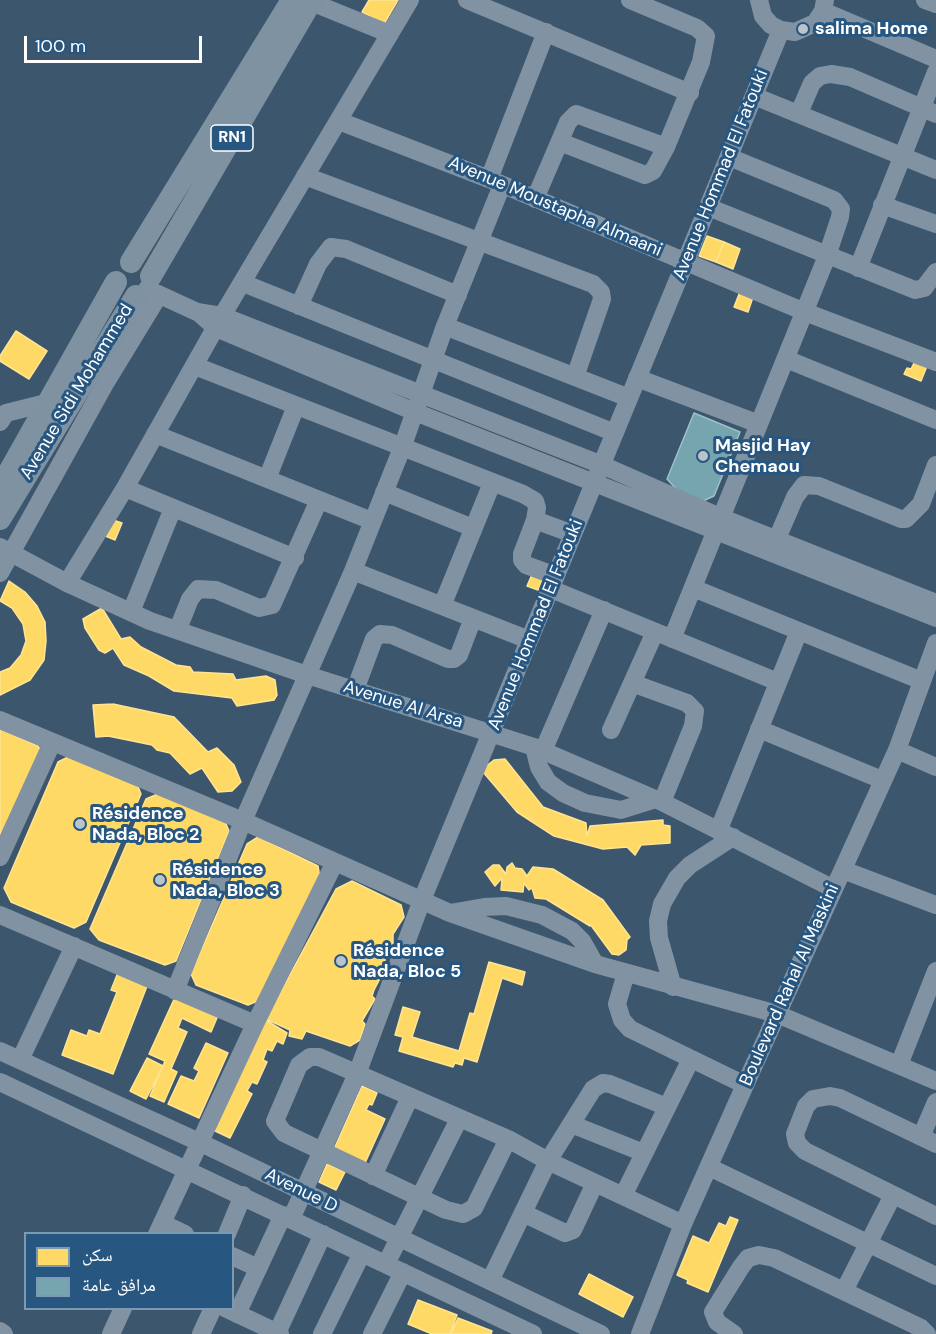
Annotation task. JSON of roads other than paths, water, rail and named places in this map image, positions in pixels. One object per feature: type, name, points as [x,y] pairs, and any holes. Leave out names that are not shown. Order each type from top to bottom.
[{"type":"main road","name":"RN1","points":[[116,282],[117,273],[131,262],[305,1]]},
{"type":"main road","name":"Avenue Sidi Mohammed","points":[[0,519],[148,289],[305,1]]},
{"type":"main road","points":[[116,282],[120,290],[127,295],[148,289],[147,268],[140,263],[131,262]]},
{"type":"main road","name":"Avenue Sidi Mohammed","points":[[0,488],[116,282]]},
{"type":"street","points":[[67,583],[125,488],[219,322],[410,0]]},
{"type":"street","points":[[467,0],[690,93]]},
{"type":"street","points":[[560,142],[645,175],[653,171],[666,147],[690,93],[705,49],[706,36],[697,28],[630,0]]},
{"type":"street","points":[[759,0],[766,21],[781,30],[795,32],[809,27],[824,5],[936,60]]},
{"type":"street","points":[[925,0],[936,4]]},
{"type":"street","points":[[305,1],[390,34]]},
{"type":"street","name":"Avenue Hommad El Fatouki","points":[[234,1306],[302,1192],[357,1074],[422,900],[781,30]]},
{"type":"street","points":[[175,991],[243,821],[353,571],[402,448],[445,326],[479,243],[495,182],[546,33]]},
{"type":"street","points":[[858,268],[901,158],[928,111],[936,72]]},
{"type":"street","points":[[799,112],[812,83],[820,76],[831,74],[850,77],[928,111]]},
{"type":"street","points":[[754,96],[799,112],[901,158],[936,170]]},
{"type":"street","points":[[535,199],[568,122],[576,114],[666,147]]},
{"type":"street","name":"Avenue Moustapha Almaani","points":[[339,122],[495,182],[805,312],[936,362]]},
{"type":"street","points":[[611,730],[633,682],[693,588],[717,524],[805,312],[840,217],[841,209],[834,200],[729,157]]},
{"type":"street","points":[[305,176],[479,243],[542,263],[576,276],[598,288],[601,292],[600,306],[575,376]]},
{"type":"street","points":[[882,205],[936,224]]},
{"type":"street","points":[[708,207],[915,290],[924,288],[936,272]]},
{"type":"street","points":[[299,306],[318,264],[331,247],[346,249],[458,295]]},
{"type":"street","points":[[243,283],[615,433]]},
{"type":"street","points":[[0,573],[6,550],[100,392],[148,289],[415,412],[594,482],[936,603]]},
{"type":"street","points":[[219,322],[421,394],[602,465],[717,524]]},
{"type":"street","points":[[445,326],[629,398]]},
{"type":"street","points":[[786,359],[936,420]]},
{"type":"street","points":[[195,366],[523,494],[535,501],[537,508],[535,520],[522,554],[522,560],[526,565],[604,610],[778,682]]},
{"type":"street","points":[[637,378],[759,424]]},
{"type":"street","points":[[2,415],[50,402]]},
{"type":"street","points":[[267,479],[296,406]]},
{"type":"street","points":[[155,434],[372,522]]},
{"type":"street","points":[[774,546],[795,497],[804,485],[819,486],[906,519],[921,504],[936,465]]},
{"type":"street","points":[[442,606],[492,483]]},
{"type":"street","points":[[125,488],[295,558]]},
{"type":"street","points":[[384,492],[473,528]]},
{"type":"street","points":[[178,629],[190,599],[198,589],[216,590],[260,608],[267,607],[277,597],[319,500]]},
{"type":"street","points":[[131,612],[173,508]]},
{"type":"street","points":[[535,520],[573,534]]},
{"type":"street","points":[[774,546],[936,618]]},
{"type":"street","name":"Avenue Al Arsa","points":[[6,550],[67,583],[131,612],[307,675],[539,749],[659,801],[834,889]]},
{"type":"street","points":[[353,571],[529,640]]},
{"type":"street","points":[[693,588],[922,681]]},
{"type":"street","points":[[604,610],[539,749],[539,767],[548,782],[563,793],[601,808],[621,810],[659,801],[693,726],[695,711],[687,703],[633,682]]},
{"type":"street","points":[[355,690],[375,639],[380,634],[392,635],[454,659],[459,655],[473,618]]},
{"type":"street","points":[[673,987],[659,938],[662,904],[676,878],[726,833],[759,729],[799,631]]},
{"type":"street","name":"Boulevard Rahal Al Maskini","points":[[639,1332],[745,1085],[897,750],[936,643]]},
{"type":"street","points":[[0,720],[243,821],[450,913],[595,964],[777,1014],[936,1081]]},
{"type":"street","points":[[759,729],[882,780]]},
{"type":"street","points":[[0,857],[52,743]]},
{"type":"street","points":[[897,750],[936,767]]},
{"type":"street","points":[[180,1232],[160,1228],[255,1024],[335,862]]},
{"type":"street","points":[[843,870],[936,905]]},
{"type":"street","points":[[450,913],[484,906],[506,906],[542,915],[572,931],[582,941],[595,964]]},
{"type":"street","points":[[0,915],[255,1024]]},
{"type":"street","points":[[20,1060],[74,946]]},
{"type":"street","points":[[899,1065],[936,971]]},
{"type":"street","points":[[626,973],[617,1004],[622,1020],[639,1035],[745,1085]]},
{"type":"street","name":"Avenue D","points":[[0,1051],[199,1142],[601,1334]]},
{"type":"street","points":[[508,1139],[472,1211],[454,1213],[322,1152],[281,1130],[275,1120],[299,1065],[310,1057],[320,1057],[508,1139],[548,1161],[684,1224]]},
{"type":"street","points":[[623,1196],[691,1059]]},
{"type":"street","points":[[30,1096],[43,1070]]},
{"type":"street","points":[[490,1281],[548,1161],[588,1095],[603,1083],[667,1107]]},
{"type":"street","name":"Avenue D","points":[[2,1089],[30,1096],[187,1168],[403,1272],[513,1330],[533,1334]]},
{"type":"street","points":[[936,1102],[928,1141],[840,1098],[818,1096],[806,1106],[795,1134],[800,1147],[936,1216]]},
{"type":"street","points":[[373,1176],[410,1097]]},
{"type":"street","points":[[386,1264],[459,1119]]},
{"type":"street","points":[[571,1124],[644,1153]]},
{"type":"street","points":[[709,1167],[936,1276]]},
{"type":"street","points":[[523,1213],[565,1233],[573,1230],[595,1183]]},
{"type":"street","points":[[227,1232],[243,1195]]},
{"type":"street","points":[[844,1292],[893,1195]]},
{"type":"street","points":[[231,1311],[278,1333],[323,1234]]},
{"type":"street","points":[[322,1334],[362,1253]]},
{"type":"street","points":[[734,1334],[717,1323],[713,1312],[729,1283],[753,1255],[774,1258],[921,1328],[927,1334]]},
{"type":"street","points":[[234,1257],[258,1268]]},
{"type":"street","points":[[372,1334],[403,1272]]},
{"type":"street","points":[[513,1330],[529,1300]]},
{"type":"street","points":[[111,1334],[122,1310]]},
{"type":"street","points":[[201,1334],[212,1310]]},
{"type":"street","points":[[0,1331],[4,1334]]},
{"type":"place","name":"salima Home","points":[[803,29]]},
{"type":"place","name":"Masjid Hay Chemaou","points":[[703,456]]},
{"type":"place","name":"Résidence Nada, Bloc 2","points":[[80,824]]},
{"type":"place","name":"Résidence Nada, Bloc 3","points":[[160,880]]},
{"type":"place","name":"Résidence Nada, Bloc 5","points":[[341,961]]}]
